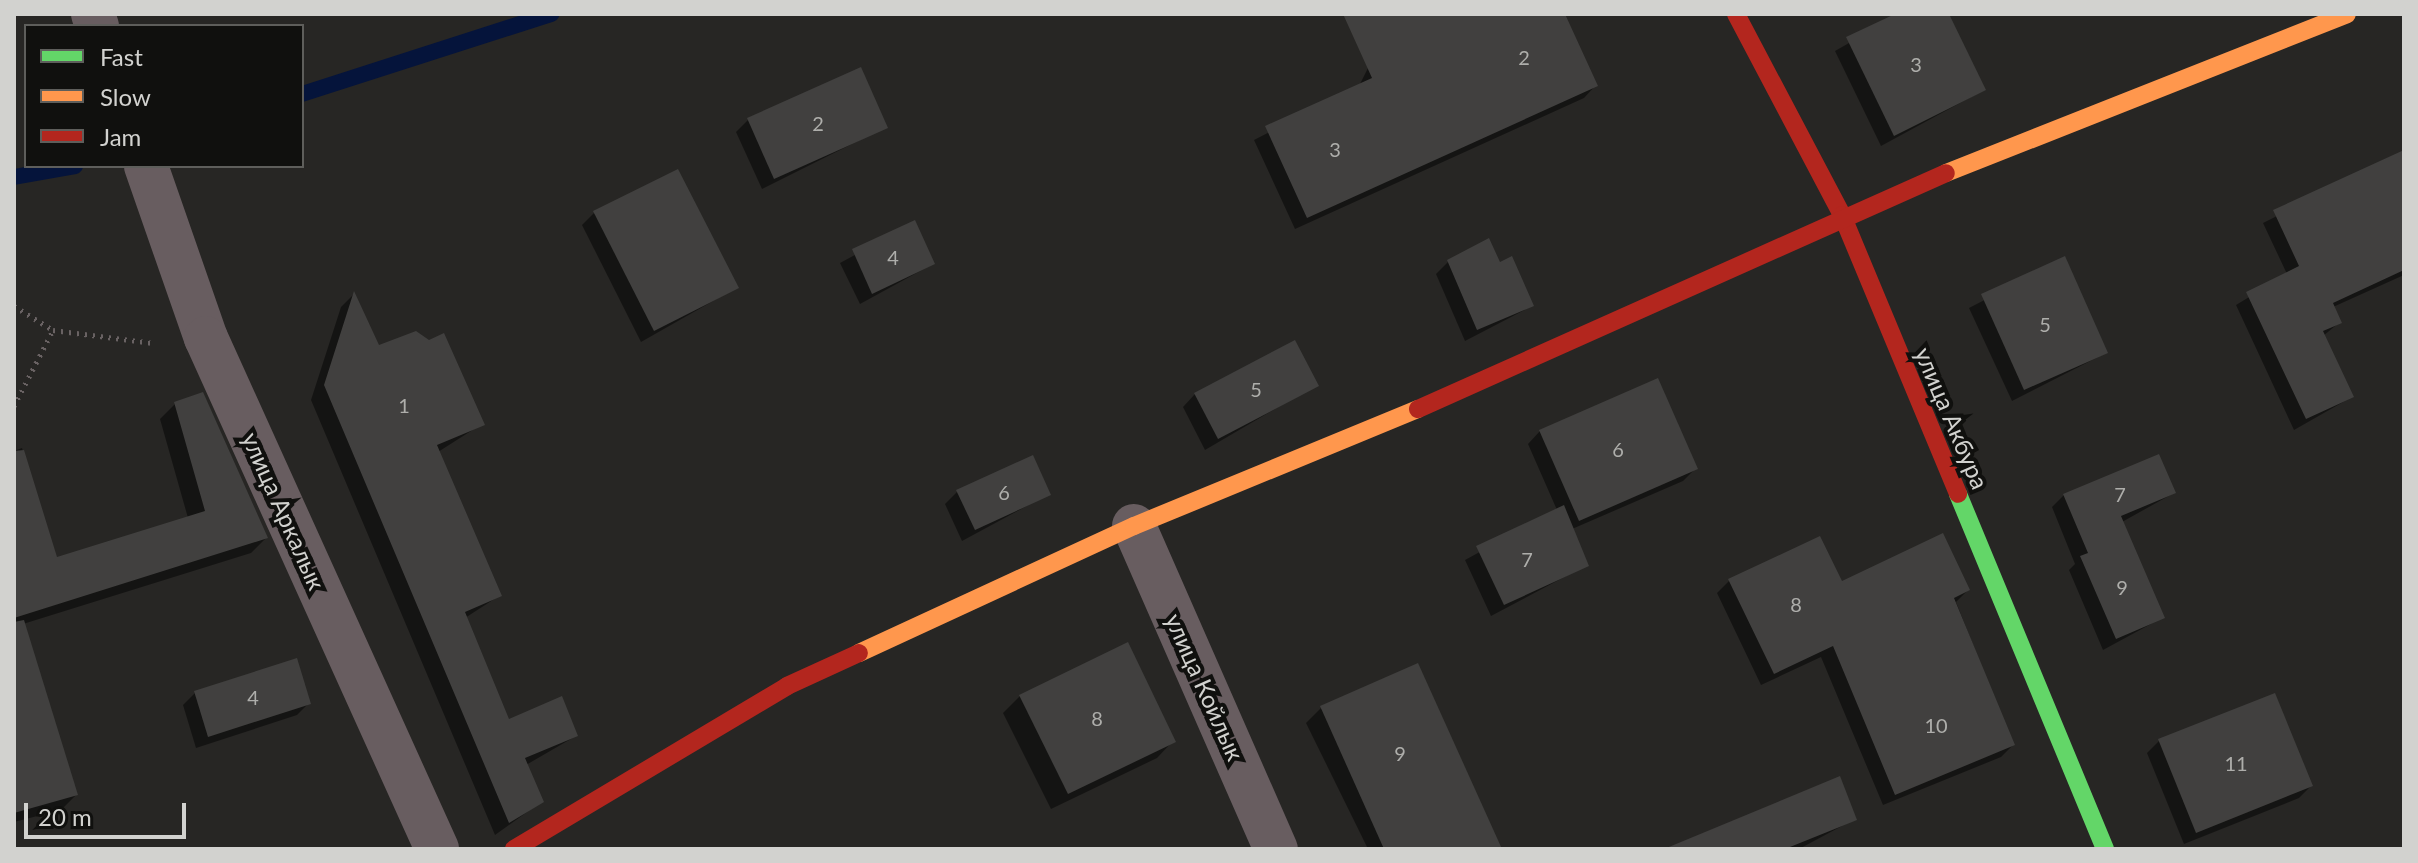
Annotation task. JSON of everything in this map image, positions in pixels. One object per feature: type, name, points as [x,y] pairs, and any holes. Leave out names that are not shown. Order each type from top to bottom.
[{"type":"street","name":"улица Акбура","points":[[1736,14],[1842,215],[2105,849]]},
{"type":"street","points":[[514,849],[787,686],[1134,526],[1504,373],[1842,215],[2347,14]]},
{"type":"street","name":"улица Аркалык","points":[[147,168],[206,338],[437,849]]},
{"type":"street","name":"улица Койлык","points":[[1134,526],[1276,849]]},
{"type":"path","points":[[14,306],[53,330],[131,345],[206,338]]},
{"type":"path","points":[[14,406],[53,330]]},
{"type":"building","points":[[1343,14],[1565,14],[1598,86],[1307,218],[1265,126],[1372,78]]},
{"type":"building","points":[[1895,14],[1949,14],[1986,90],[1894,136],[1846,37]]},
{"type":"building","points":[[861,67],[888,128],[774,179],[747,118]]},
{"type":"building","points":[[2404,150],[2404,270],[2333,303],[2342,323],[2323,331],[2354,397],[2306,419],[2246,292],[2299,266],[2273,210]]},
{"type":"building","points":[[678,169],[739,288],[654,331],[593,211]]},
{"type":"building","points":[[915,220],[935,264],[872,294],[852,249]]},
{"type":"building","points":[[1489,238],[1500,262],[1512,256],[1534,306],[1477,330],[1447,260]]},
{"type":"building","points":[[2065,256],[2108,353],[2024,390],[1981,294]]},
{"type":"building","points":[[354,291],[379,345],[416,331],[429,340],[444,333],[485,425],[437,445],[502,596],[465,612],[509,719],[562,696],[578,736],[525,758],[544,802],[509,823],[324,385]]},
{"type":"building","points":[[1295,340],[1319,386],[1218,439],[1194,393]]},
{"type":"building","points":[[1658,378],[1698,469],[1579,521],[1539,430]]},
{"type":"building","points":[[203,392],[268,538],[14,618],[14,451],[24,450],[57,557],[205,511],[174,402]]},
{"type":"building","points":[[2159,454],[2176,493],[2121,516],[2165,618],[2116,639],[2080,556],[2088,553],[2063,494]]},
{"type":"building","points":[[1033,455],[1051,495],[975,530],[956,490]]},
{"type":"building","points":[[1564,505],[1589,566],[1504,605],[1476,546]]},
{"type":"building","points":[[1943,533],[1970,590],[1954,598],[2015,745],[1895,795],[1833,646],[1774,674],[1728,579],[1820,536],[1842,581]]},
{"type":"building","points":[[24,620],[78,795],[14,813],[14,622]]},
{"type":"building","points":[[1128,642],[1176,742],[1068,794],[1019,695]]},
{"type":"building","points":[[297,658],[311,704],[208,737],[194,691]]},
{"type":"building","points":[[1418,663],[1502,849],[1384,849],[1320,706]]},
{"type":"building","points":[[2275,693],[2313,786],[2196,833],[2158,739]]},
{"type":"building","points":[[1840,776],[1857,820],[1785,849],[1664,849]]},
{"type":"waterway","points":[[304,93],[551,14]]},
{"type":"waterway","points":[[14,177],[64,168]]},
{"type":"traffic: fast","points":[[1958,494],[2105,849]]},
{"type":"traffic: slow","points":[[1946,173],[2347,14]]},
{"type":"traffic: slow","points":[[859,653],[1134,526],[1418,409]]},
{"type":"traffic: jam","points":[[1736,14],[1842,215],[1958,494]]},
{"type":"traffic: jam","points":[[1418,409],[1946,173]]},
{"type":"traffic: jam","points":[[514,849],[787,686],[859,653]]}]
